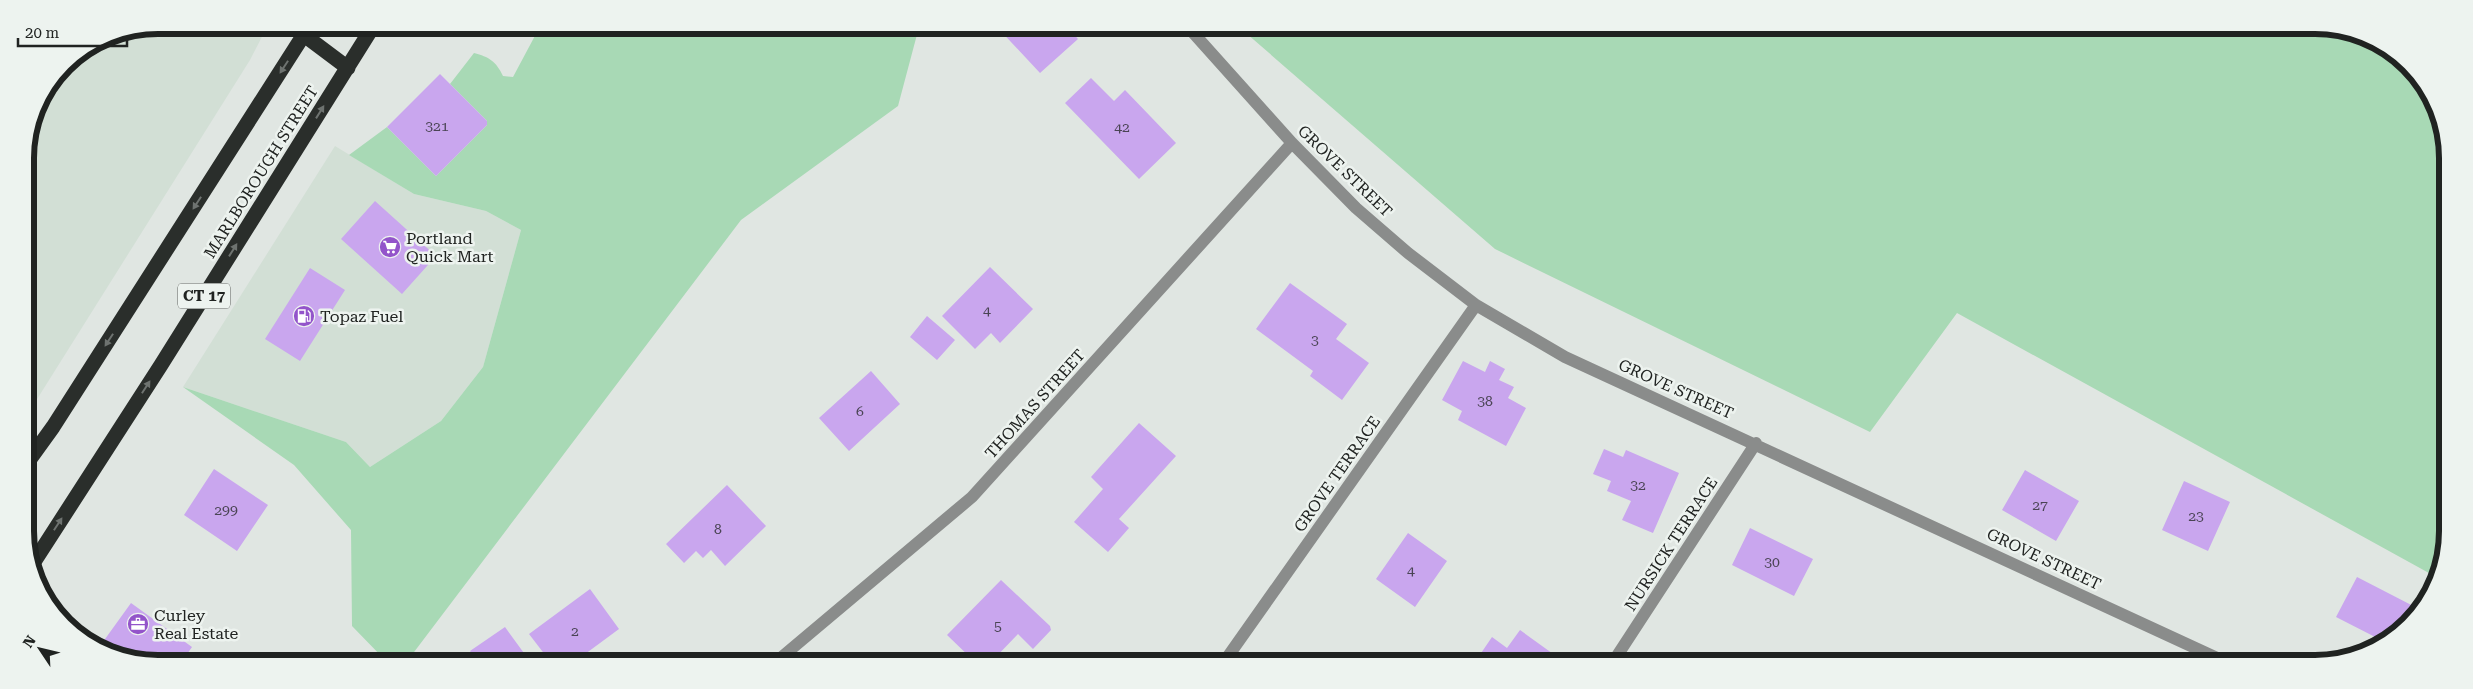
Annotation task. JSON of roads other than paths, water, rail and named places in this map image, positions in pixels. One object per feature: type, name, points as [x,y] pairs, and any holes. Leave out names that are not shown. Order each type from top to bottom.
[{"type":"highway","points":[[34,453],[53,427],[304,34]]},
{"type":"highway","points":[[311,34],[348,68]]},
{"type":"highway","name":"MARLBOROUGH STREET","points":[[36,557],[369,34]]},
{"type":"street","name":"GROVE STREET","points":[[1194,34],[1292,144],[1356,208],[1408,253],[1476,305],[1565,357],[1756,443],[2211,655]]},
{"type":"street","name":"THOMAS STREET","points":[[784,655],[972,497],[1292,144]]},
{"type":"street","name":"GROVE TERRACE","points":[[1229,655],[1476,305]]},
{"type":"street","name":"NURSICK TERRACE","points":[[1618,655],[1756,443]]},
{"type":"place","name":"Portland Quick Mart","points":[[390,247]]},
{"type":"place","name":"Topaz Fuel","points":[[304,316]]},
{"type":"place","name":"Curley Real Estate","points":[[138,624]]}]
